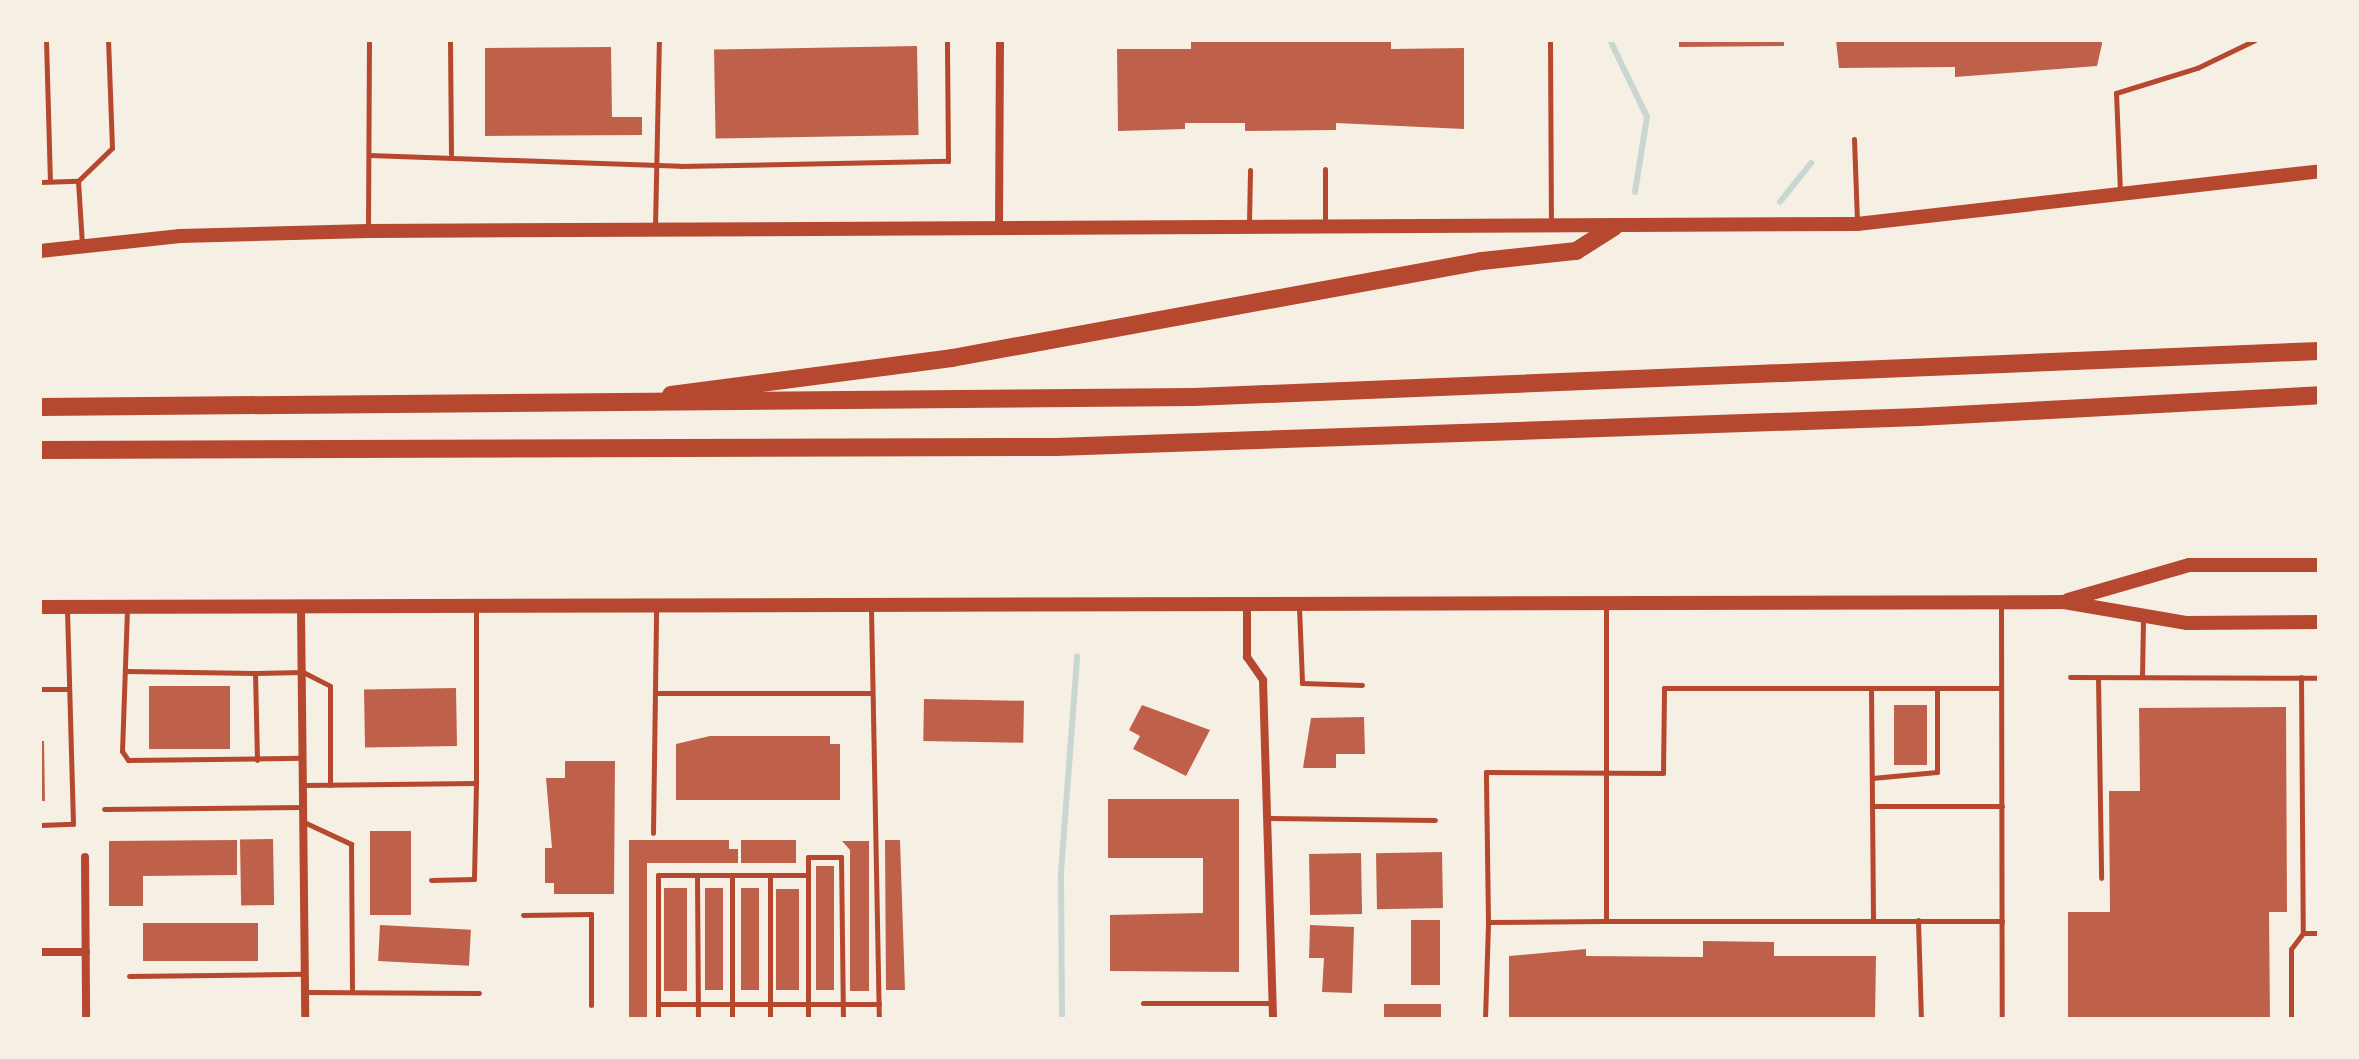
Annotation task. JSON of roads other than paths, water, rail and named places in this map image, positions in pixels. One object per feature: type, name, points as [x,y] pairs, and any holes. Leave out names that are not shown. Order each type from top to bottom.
[{"type":"highway","points":[[585,406],[952,358],[1482,261],[1576,251],[1614,227]]},
{"type":"highway","points":[[40,407],[585,406],[1492,389],[2319,351]]},
{"type":"highway","points":[[40,450],[1056,447],[2319,395]]},
{"type":"main road","points":[[40,251],[82,246],[368,231],[1249,232],[1857,224],[2319,171]]},
{"type":"main road","points":[[2064,602],[2189,565],[2319,565]]},
{"type":"main road","points":[[40,607],[656,609],[2064,602],[2187,623],[2319,622]]},
{"type":"street","points":[[1000,40],[1000,233]]},
{"type":"street","points":[[1247,607],[1247,657],[1263,680],[1273,1019]]},
{"type":"street","points":[[301,609],[306,823],[305,1019]]},
{"type":"street","points":[[85,857],[86,1019]]},
{"type":"street","points":[[40,952],[86,952]]},
{"type":"lane","points":[[46,40],[50,181]]},
{"type":"lane","points":[[40,182],[78,181],[112,148],[108,40]]},
{"type":"lane","points":[[368,231],[369,40]]},
{"type":"lane","points":[[450,40],[451,154]]},
{"type":"lane","points":[[655,232],[659,40]]},
{"type":"lane","points":[[369,155],[657,159],[680,166],[948,161],[947,40]]},
{"type":"lane","points":[[1550,40],[1552,228]]},
{"type":"lane","points":[[2121,193],[2116,93],[2197,68],[2255,40]]},
{"type":"lane","points":[[1854,139],[1857,224]]},
{"type":"lane","points":[[1325,169],[1325,231]]},
{"type":"lane","points":[[1249,232],[1250,170]]},
{"type":"lane","points":[[78,181],[82,246]]},
{"type":"lane","points":[[2001,602],[2002,1019]]},
{"type":"lane","points":[[1606,606],[1606,921]]},
{"type":"lane","points":[[40,825],[73,824],[67,607]]},
{"type":"lane","points":[[1299,607],[1302,683],[1362,685]]},
{"type":"lane","points":[[127,608],[122,751],[128,760],[305,758]]},
{"type":"lane","points":[[871,608],[870,693],[879,1019]]},
{"type":"lane","points":[[431,880],[474,879],[476,609]]},
{"type":"lane","points":[[653,833],[656,609]]},
{"type":"lane","points":[[2142,677],[2143,615]]},
{"type":"lane","points":[[126,671],[303,672],[330,686],[330,785]]},
{"type":"lane","points":[[255,673],[257,760]]},
{"type":"lane","points":[[2070,677],[2319,678]]},
{"type":"lane","points":[[2098,677],[2101,878]]},
{"type":"lane","points":[[2291,1019],[2291,949],[2303,933],[2301,677]]},
{"type":"lane","points":[[1485,1019],[1488,922],[1486,772],[1663,773],[1664,688],[2001,688]]},
{"type":"lane","points":[[1871,688],[1873,920]]},
{"type":"lane","points":[[1872,778],[1937,772],[1937,688]]},
{"type":"lane","points":[[40,689],[69,689]]},
{"type":"lane","points":[[656,693],[870,693]]},
{"type":"lane","points":[[305,785],[476,783]]},
{"type":"lane","points":[[1873,806],[2002,806]]},
{"type":"lane","points":[[104,809],[305,807]]},
{"type":"lane","points":[[1268,818],[1435,820]]},
{"type":"lane","points":[[306,823],[351,844],[352,989]]},
{"type":"lane","points":[[808,1019],[808,857],[841,857],[843,1019]]},
{"type":"lane","points":[[658,1019],[658,875],[807,875]]},
{"type":"lane","points":[[697,875],[698,1019]]},
{"type":"lane","points":[[732,875],[732,1019]]},
{"type":"lane","points":[[770,875],[770,1019]]},
{"type":"lane","points":[[523,915],[591,914],[591,1005]]},
{"type":"lane","points":[[1918,920],[1921,1019]]},
{"type":"lane","points":[[1488,922],[2002,921]]},
{"type":"lane","points":[[2303,933],[2319,933]]},
{"type":"lane","points":[[129,976],[305,974]]},
{"type":"lane","points":[[305,992],[352,989],[479,993]]},
{"type":"lane","points":[[1143,1003],[1273,1003]]},
{"type":"lane","points":[[658,1004],[879,1004]]},
{"type":"waterway","points":[[1610,40],[1647,117],[1635,192]]},
{"type":"waterway","points":[[1780,202],[1811,163]]},
{"type":"waterway","points":[[1062,1019],[1061,872],[1077,657]]}]
